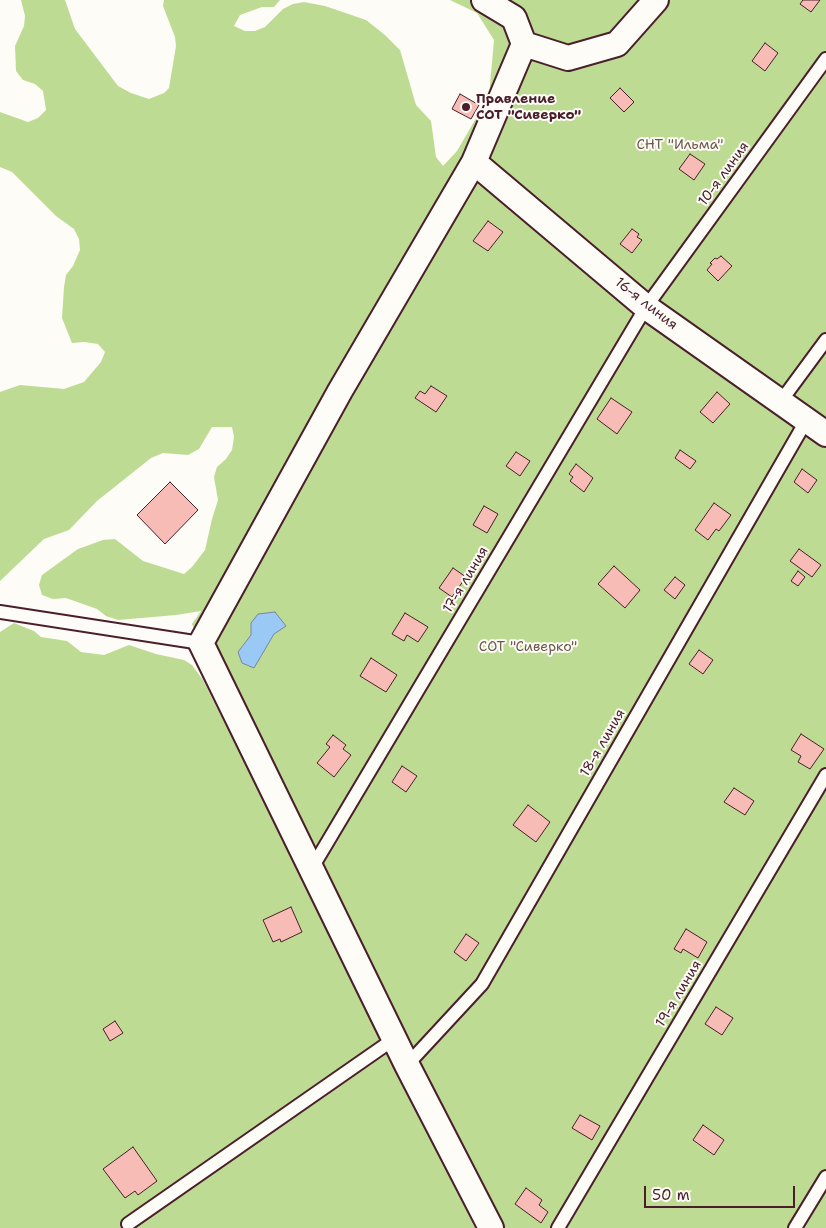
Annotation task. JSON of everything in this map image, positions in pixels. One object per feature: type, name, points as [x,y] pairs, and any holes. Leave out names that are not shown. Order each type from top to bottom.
[{"type":"street","points":[[484,0],[514,18],[524,44],[474,162],[340,391],[201,643],[394,1039],[491,1228]]},
{"type":"street","points":[[524,44],[568,58],[617,44],[656,0]]},
{"type":"street","name":"16-я линия","points":[[474,162],[646,307],[826,434]]},
{"type":"lane","name":"10-я линия","points":[[646,307],[826,59]]},
{"type":"lane","name":"17-я линия","points":[[312,868],[646,307]]},
{"type":"lane","points":[[781,401],[826,340]]},
{"type":"lane","name":"18-я линия","points":[[407,1065],[482,984],[806,421]]},
{"type":"lane","points":[[0,612],[201,643]]},
{"type":"lane","name":"19-я линия","points":[[558,1228],[826,775]]},
{"type":"lane","points":[[128,1224],[394,1039]]},
{"type":"lane","points":[[795,1228],[826,1177]]},
{"type":"green space","name":"СОТ \"Сиверко\"","points":[[21,0],[65,0],[75,29],[118,86],[149,99],[164,93],[169,88],[176,46],[175,37],[163,6],[164,0],[280,0],[274,7],[262,7],[240,15],[234,26],[245,31],[255,31],[265,27],[283,9],[293,4],[304,2],[325,6],[366,20],[400,50],[416,105],[431,121],[436,157],[443,166],[457,151],[489,96],[494,40],[477,13],[450,0],[826,0],[826,1228],[0,1228],[0,632],[14,623],[34,631],[41,637],[67,641],[81,652],[104,655],[129,645],[156,654],[184,660],[192,665],[203,680],[238,750],[277,818],[192,624],[201,611],[118,620],[106,616],[97,609],[66,598],[53,599],[42,595],[39,585],[42,575],[78,549],[103,540],[115,539],[143,561],[184,574],[205,550],[218,500],[214,477],[217,467],[232,450],[234,437],[232,427],[212,427],[199,449],[188,455],[163,453],[151,458],[97,501],[69,530],[44,539],[0,581],[0,392],[20,385],[64,389],[84,382],[101,362],[105,352],[98,344],[72,343],[62,318],[66,275],[73,266],[80,250],[79,239],[74,229],[56,216],[12,172],[0,167],[0,112],[28,122],[38,118],[46,110],[43,91],[35,84],[23,80],[16,71],[15,46],[24,26],[25,16]]},
{"type":"water","points":[[275,612],[286,626],[274,634],[254,668],[242,663],[238,652],[251,635],[251,623],[258,614]]},
{"type":"building","points":[[803,0],[820,0],[811,12],[800,4]]},
{"type":"building","points":[[765,43],[778,53],[765,71],[752,61]]},
{"type":"building","points":[[620,88],[634,102],[624,112],[610,98]]},
{"type":"building","name":"Правление СОТ \"Сиверко\"","points":[[460,94],[479,105],[471,119],[452,109]]},
{"type":"building","points":[[690,154],[705,164],[694,180],[679,169]]},
{"type":"building","points":[[488,221],[503,232],[488,251],[473,241]]},
{"type":"building","points":[[632,229],[639,234],[637,237],[642,240],[632,253],[620,244]]},
{"type":"building","points":[[721,256],[732,266],[718,281],[707,270],[715,258],[717,259]]},
{"type":"building","points":[[431,386],[447,396],[436,412],[415,398],[420,391],[425,394]]},
{"type":"building","points":[[717,392],[730,404],[713,423],[700,412]]},
{"type":"building","points":[[611,398],[632,412],[617,434],[597,419]]},
{"type":"building","points":[[680,450],[696,461],[690,469],[675,458]]},
{"type":"building","points":[[516,452],[530,461],[520,476],[506,466]]},
{"type":"building","points":[[576,464],[593,478],[584,492],[570,481],[573,477],[569,474]]},
{"type":"building","points":[[802,469],[817,480],[808,493],[794,482]]},
{"type":"building","points":[[170,482],[198,510],[165,544],[137,515]]},
{"type":"building","points":[[714,503],[731,515],[719,531],[716,529],[708,540],[695,530]]},
{"type":"building","points":[[484,506],[498,514],[487,533],[473,525]]},
{"type":"building","points":[[799,549],[821,565],[812,577],[790,561]]},
{"type":"building","points":[[614,566],[640,590],[625,608],[598,584]]},
{"type":"building","points":[[453,568],[466,577],[452,597],[439,588]]},
{"type":"building","points":[[798,571],[805,577],[798,586],[791,581]]},
{"type":"building","points":[[675,577],[685,585],[675,599],[664,590]]},
{"type":"building","points":[[405,613],[428,627],[418,642],[407,635],[404,641],[392,634]]},
{"type":"building","points":[[699,650],[713,660],[703,674],[689,664]]},
{"type":"building","points":[[371,658],[397,675],[386,692],[360,676]]},
{"type":"building","points":[[801,734],[824,749],[810,769],[798,762],[801,756],[791,750]]},
{"type":"building","points":[[333,735],[346,745],[343,749],[351,755],[334,777],[317,763],[330,747],[326,744]]},
{"type":"building","points":[[402,766],[417,776],[406,792],[392,782]]},
{"type":"building","points":[[734,788],[754,801],[745,815],[724,802]]},
{"type":"building","points":[[528,805],[550,822],[536,842],[513,825]]},
{"type":"building","points":[[291,907],[302,932],[281,942],[280,939],[273,942],[263,920]]},
{"type":"building","points":[[686,929],[707,942],[698,958],[683,949],[681,953],[674,949]]},
{"type":"building","points":[[466,934],[479,943],[466,961],[454,952]]},
{"type":"building","points":[[716,1007],[733,1018],[722,1035],[705,1024]]},
{"type":"building","points":[[115,1021],[123,1033],[110,1041],[103,1029]]},
{"type":"building","points":[[580,1115],[600,1126],[592,1140],[572,1128]]},
{"type":"building","points":[[703,1125],[724,1140],[714,1155],[693,1140]]},
{"type":"building","points":[[133,1147],[157,1181],[138,1195],[135,1191],[125,1198],[103,1169]]},
{"type":"building","points":[[526,1188],[542,1200],[539,1205],[548,1212],[541,1223],[515,1204]]},
{"type":"place","name":"Правление СОТ \"Сиверко\"","points":[[466,107]]},
{"type":"park label","name":"СНТ \"Ильма\"","points":[[680,145]]}]
